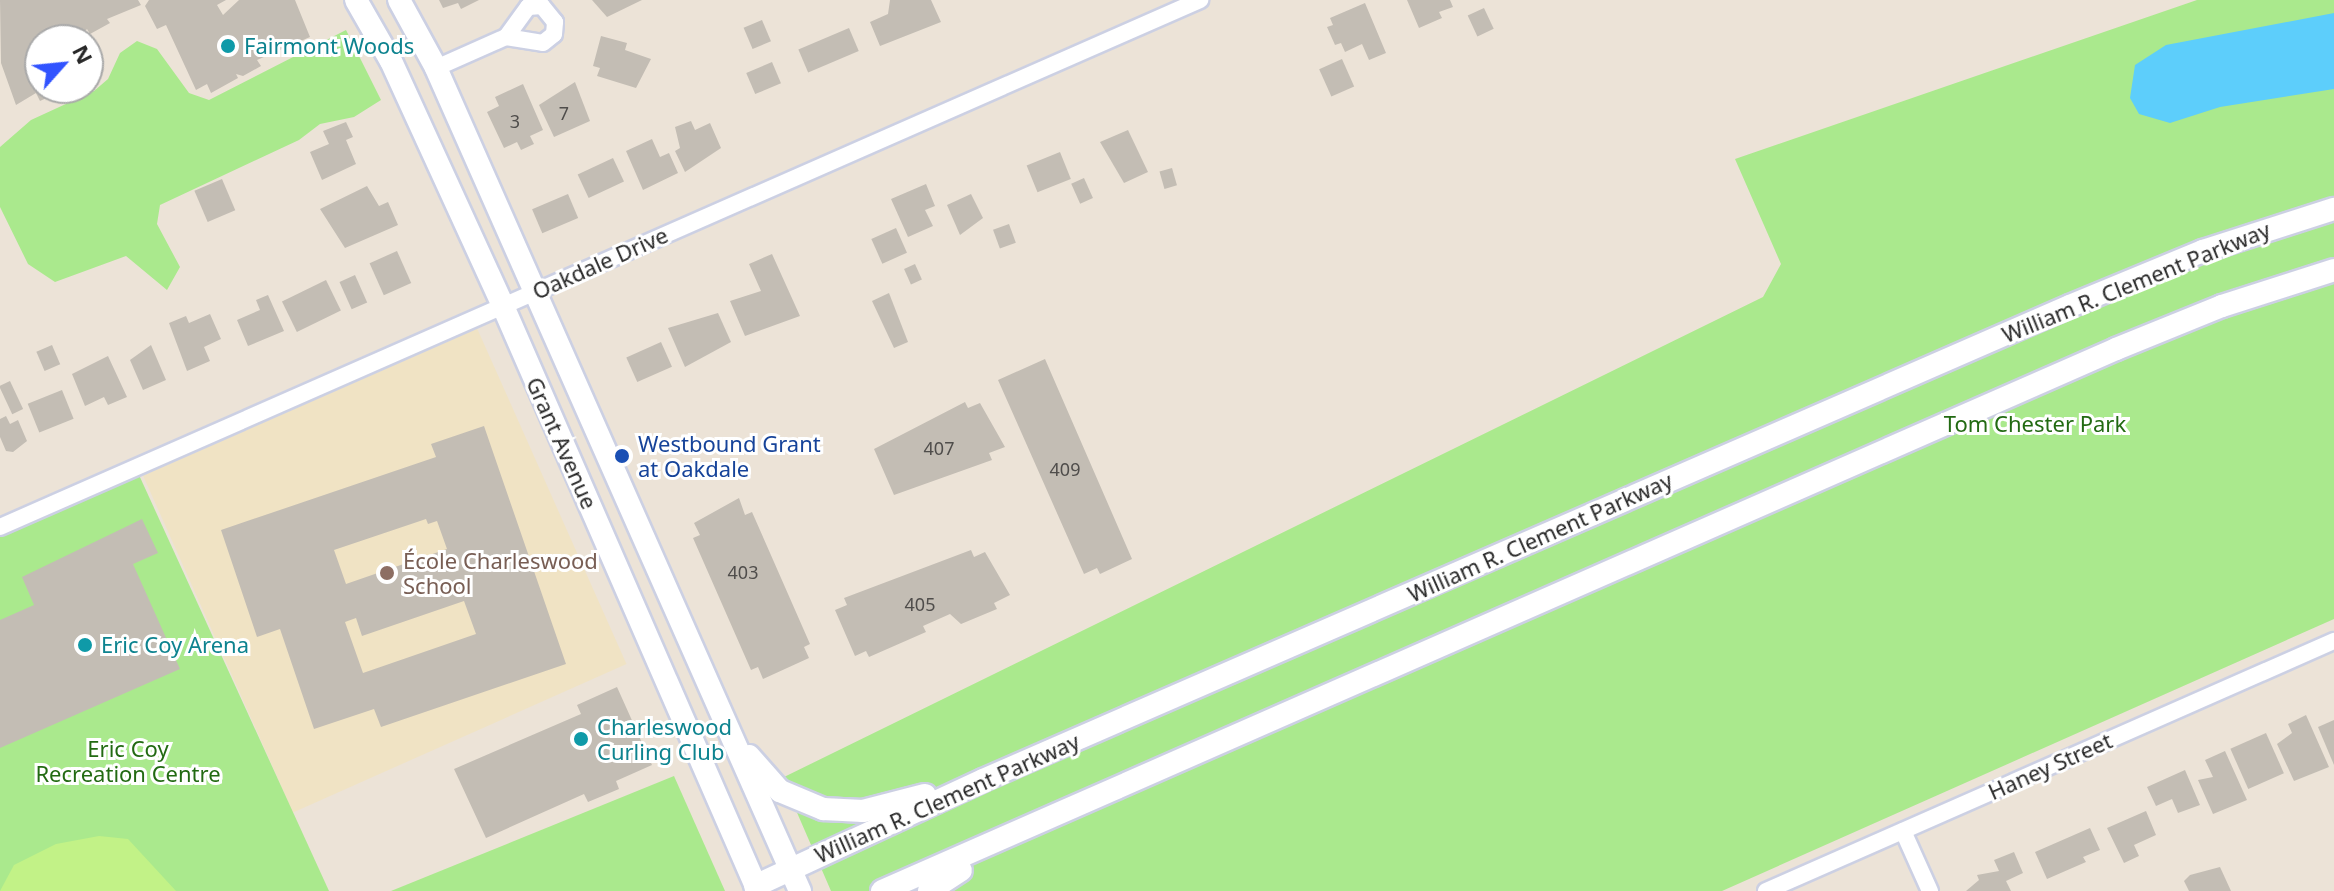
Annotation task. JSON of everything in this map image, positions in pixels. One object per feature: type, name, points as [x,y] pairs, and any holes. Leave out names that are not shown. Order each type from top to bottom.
[{"type":"main road","name":"Grant Avenue","points":[[356,0],[391,61],[503,306],[756,888]]},
{"type":"main road","name":"Grant Avenue","points":[[399,0],[436,68],[800,891]]},
{"type":"main road","name":"William R. Clement Parkway","points":[[756,888],[983,780],[2134,279],[2334,209]]},
{"type":"main road","points":[[882,891],[1006,840],[2116,349],[2222,306],[2334,270]]},
{"type":"main road","points":[[727,726],[780,791],[823,809],[863,811],[983,780]]},
{"type":"main road","points":[[929,891],[1006,840]]},
{"type":"street","name":"Oakdale Drive","points":[[0,527],[1200,0]]},
{"type":"street","points":[[436,68],[506,37]]},
{"type":"street","name":"Haney Street","points":[[1766,891],[2334,641]]},
{"type":"street","points":[[1903,831],[1930,891]]},
{"type":"shaded area","name":"École Charleswood School","points":[[476,326],[626,664],[293,812],[143,474]]},
{"type":"green space","name":"Tom Chester Park","points":[[2197,0],[2334,0],[2334,619],[1722,891],[831,891],[782,778],[1763,297],[1781,264],[1735,159]]},
{"type":"green space","points":[[346,30],[381,100],[354,117],[320,124],[299,140],[160,205],[157,224],[180,267],[167,290],[126,256],[55,282],[28,264],[0,207],[0,147],[31,120],[66,104],[104,104],[104,82],[120,53],[137,41],[157,49],[189,93],[209,100]]},
{"type":"green space","name":"Eric Coy Recreation Centre","points":[[139,475],[329,891],[0,891],[0,536]]},
{"type":"green space","points":[[674,776],[725,891],[391,891]]},
{"type":"green space","points":[[99,836],[128,839],[176,891],[0,891],[14,865],[56,844]]},
{"type":"water","points":[[2334,13],[2334,89],[2220,107],[2170,123],[2139,114],[2130,98],[2135,65],[2166,45]]},
{"type":"building","points":[[0,0],[138,0],[141,5],[107,19],[110,23],[104,26],[24,24],[24,100],[16,105],[1,63]]},
{"type":"building","name":"Fairmont Woods","points":[[149,0],[226,0],[217,5],[223,15],[239,0],[295,0],[310,37],[257,60],[261,66],[243,76],[236,74],[238,78],[211,93],[207,84],[196,90],[166,25],[157,29],[145,6]]},
{"type":"building","points":[[439,0],[479,0],[461,9],[458,3],[443,8]]},
{"type":"building","points":[[592,0],[642,0],[607,17]]},
{"type":"building","points":[[890,0],[931,0],[941,22],[880,46],[870,22],[888,14]]},
{"type":"building","points":[[1407,0],[1450,0],[1453,7],[1439,12],[1442,18],[1419,28]]},
{"type":"building","points":[[1365,3],[1386,53],[1369,60],[1362,44],[1345,52],[1341,43],[1335,45],[1327,27],[1333,25],[1330,18]]},
{"type":"building","points":[[1484,8],[1494,29],[1477,36],[1468,16]]},
{"type":"building","points":[[762,20],[771,41],[753,49],[744,28]]},
{"type":"building","points":[[849,28],[859,51],[808,73],[798,49]]},
{"type":"building","points":[[601,36],[627,43],[625,50],[651,59],[636,88],[597,76],[600,68],[593,66]]},
{"type":"building","points":[[1342,59],[1354,86],[1331,97],[1319,69]]},
{"type":"building","points":[[772,62],[781,83],[755,94],[746,73]]},
{"type":"building","points":[[575,82],[590,121],[554,137],[539,105]]},
{"type":"building","points":[[523,84],[543,130],[530,136],[534,144],[521,150],[517,142],[504,148],[487,112],[499,106],[495,97]]},
{"type":"building","points":[[691,121],[695,130],[710,123],[721,148],[685,172],[675,151],[680,148],[675,127]]},
{"type":"building","points":[[346,122],[353,137],[346,140],[356,164],[322,180],[310,152],[329,144],[323,131]]},
{"type":"building","points":[[1128,130],[1148,172],[1124,183],[1100,142]]},
{"type":"building","points":[[652,139],[660,157],[669,153],[678,173],[643,190],[626,151]]},
{"type":"building","points":[[1060,152],[1071,179],[1037,192],[1027,165]]},
{"type":"building","points":[[613,158],[624,182],[589,198],[578,174]]},
{"type":"building","points":[[1172,168],[1177,185],[1164,189],[1160,172]]},
{"type":"building","points":[[1084,178],[1093,198],[1080,204],[1071,184]]},
{"type":"building","points":[[222,179],[235,210],[208,222],[194,191]]},
{"type":"building","points":[[926,184],[935,206],[925,210],[933,226],[908,237],[891,199]]},
{"type":"building","points":[[367,186],[379,206],[388,202],[398,225],[345,248],[320,209]]},
{"type":"building","points":[[568,194],[578,218],[542,233],[532,209]]},
{"type":"building","points":[[971,194],[983,218],[960,235],[947,205]]},
{"type":"building","points":[[1009,224],[1016,243],[1000,249],[993,230]]},
{"type":"building","points":[[896,228],[907,253],[882,264],[871,239]]},
{"type":"building","points":[[397,251],[411,283],[384,295],[370,263]]},
{"type":"building","points":[[772,254],[800,316],[745,336],[730,301],[761,291],[749,264]]},
{"type":"building","points":[[915,264],[922,280],[911,284],[904,269]]},
{"type":"building","points":[[355,275],[367,302],[352,309],[339,282]]},
{"type":"building","points":[[326,280],[341,311],[297,332],[282,301]]},
{"type":"building","points":[[889,293],[908,342],[894,348],[872,301]]},
{"type":"building","points":[[268,295],[284,331],[248,346],[237,320],[260,310],[256,300]]},
{"type":"building","points":[[718,313],[731,342],[685,367],[668,328]]},
{"type":"building","points":[[210,314],[221,339],[204,347],[210,361],[187,371],[169,323],[186,316],[189,323]]},
{"type":"building","points":[[661,342],[672,367],[637,382],[626,357]]},
{"type":"building","points":[[52,345],[60,364],[45,371],[36,352]]},
{"type":"building","points":[[151,345],[166,380],[143,390],[130,360]]},
{"type":"building","points":[[108,356],[127,397],[108,405],[104,397],[85,406],[72,374]]},
{"type":"building","points":[[1045,359],[1132,559],[1100,574],[1097,568],[1084,574],[998,380]]},
{"type":"building","points":[[10,381],[23,409],[12,414],[0,388]]},
{"type":"building","points":[[62,390],[74,419],[39,433],[28,404]]},
{"type":"building","points":[[965,402],[968,408],[980,403],[1005,447],[989,453],[992,460],[894,495],[874,449]]},
{"type":"building","points":[[6,416],[10,424],[18,420],[27,441],[13,452],[6,451],[0,437],[0,419]]},
{"type":"building","points":[[484,426],[566,664],[381,727],[374,709],[314,729],[280,629],[257,637],[221,530],[436,457],[431,444]],"holes":[[[426,519],[428,524],[437,521],[447,549],[346,584],[334,550]],[[464,601],[476,634],[363,673],[345,622],[356,618],[362,636]]]},
{"type":"building","points":[[739,498],[745,515],[752,512],[810,644],[804,647],[809,658],[763,679],[758,667],[751,670],[693,538],[700,535],[694,523]]},
{"type":"building","name":"Eric Coy Arena","points":[[142,519],[158,553],[133,564],[180,669],[0,748],[0,620],[34,605],[22,577]]},
{"type":"building","points":[[971,550],[974,557],[985,552],[1010,595],[994,603],[997,609],[961,624],[950,614],[923,626],[926,632],[869,657],[866,651],[855,656],[835,610],[847,605],[844,598]]},
{"type":"building","name":"Charleswood Curling Club","points":[[617,687],[652,765],[616,781],[619,789],[588,802],[584,794],[486,838],[454,769],[581,714],[577,705]]},
{"type":"building","points":[[2306,715],[2329,767],[2294,781],[2277,744],[2292,733],[2288,724]]},
{"type":"building","points":[[2334,720],[2334,765],[2318,727]]},
{"type":"building","points":[[2266,733],[2284,773],[2248,789],[2230,749]]},
{"type":"building","points":[[2225,751],[2247,800],[2213,814],[2198,780],[2213,777],[2205,760]]},
{"type":"building","points":[[2185,770],[2200,805],[2178,813],[2172,799],[2156,806],[2147,787]]},
{"type":"building","points":[[2146,811],[2156,835],[2134,845],[2139,856],[2124,863],[2107,828]]},
{"type":"building","points":[[2090,828],[2100,850],[2083,857],[2086,862],[2047,879],[2035,852]]},
{"type":"building","points":[[2014,852],[2023,873],[2006,881],[2011,891],[1966,891],[1979,880],[1977,875],[1999,871],[1994,860]]},
{"type":"building","points":[[2220,867],[2231,891],[2189,891],[2184,881],[2190,875]]},
{"type":"place","name":"Fairmont Woods","points":[[228,46]]},
{"type":"place","name":"Westbound Grant at Oakdale","points":[[622,456]]},
{"type":"place","name":"École Charleswood School","points":[[387,573]]},
{"type":"place","name":"Eric Coy Arena","points":[[85,645]]},
{"type":"place","name":"Charleswood Curling Club","points":[[581,739]]}]
